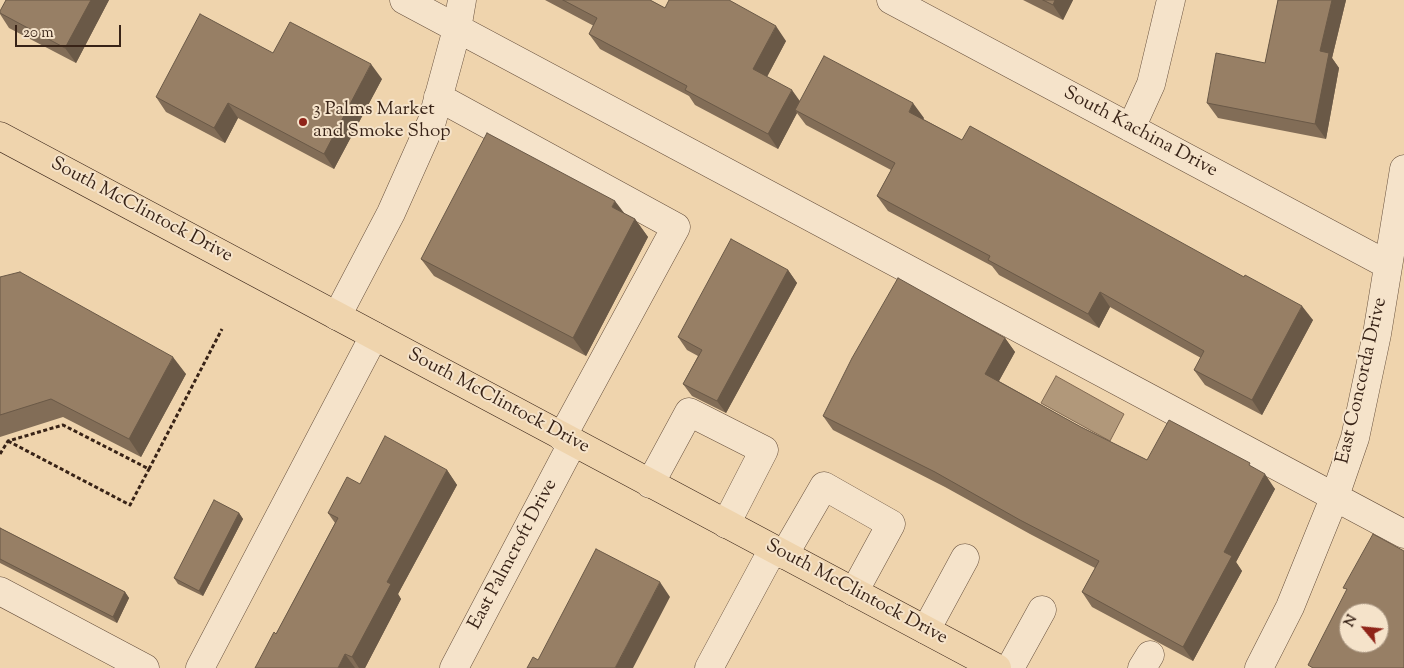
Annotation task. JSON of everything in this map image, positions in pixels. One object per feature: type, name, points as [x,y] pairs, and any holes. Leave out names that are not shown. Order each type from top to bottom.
[{"type":"main road","name":"South McClintock Drive","points":[[0,136],[997,668]]},
{"type":"street","points":[[404,0],[1404,534]]},
{"type":"street","points":[[336,316],[391,213],[432,121],[457,29],[462,0]]},
{"type":"street","name":"South Kachina Drive","points":[[892,0],[1388,265]]},
{"type":"street","points":[[1131,128],[1151,84],[1171,0]]},
{"type":"street","name":"East Palmcroft Drive","points":[[438,97],[676,227],[454,668]]},
{"type":"street","name":"East Concorda Drive","points":[[1259,668],[1290,607],[1335,496],[1355,438],[1377,334],[1404,169]]},
{"type":"street","points":[[200,668],[374,336]]},
{"type":"street","points":[[650,484],[689,412],[764,450],[726,524]]},
{"type":"street","points":[[709,668],[779,552],[824,486],[891,524],[854,592]]},
{"type":"street","points":[[926,630],[965,558]]},
{"type":"street","points":[[0,591],[145,668]]},
{"type":"street","points":[[1010,668],[1042,610]]},
{"type":"path","points":[[8,441],[130,505],[222,329]]},
{"type":"path","points":[[0,454],[8,441],[63,425],[149,469]]},
{"type":"shaded area","points":[[1056,376],[1124,414],[1110,441],[1041,403]]},
{"type":"building","points":[[6,0],[91,0],[65,48],[0,13]]},
{"type":"building","points":[[563,0],[650,0],[665,8],[669,0],[729,0],[776,26],[753,69],[792,90],[768,134],[685,90],[687,86],[589,34],[597,18]]},
{"type":"building","points":[[1043,0],[1055,0],[1053,5]]},
{"type":"building","points":[[1278,0],[1332,0],[1320,51],[1329,53],[1315,124],[1207,103],[1216,53],[1265,63]]},
{"type":"building","points":[[200,14],[273,53],[290,22],[371,64],[324,154],[228,103],[214,128],[156,97]]},
{"type":"building","points":[[824,56],[913,103],[909,112],[962,140],[970,126],[1244,277],[1245,275],[1302,306],[1252,400],[1194,370],[1204,351],[1100,292],[1088,314],[988,260],[990,256],[877,196],[895,163],[795,110]]},
{"type":"building","points":[[487,133],[615,201],[612,207],[635,219],[573,338],[421,259]]},
{"type":"building","points":[[731,239],[788,270],[717,401],[683,384],[702,350],[678,337]]},
{"type":"building","points":[[20,272],[173,357],[129,439],[51,399],[0,415],[0,277]]},
{"type":"building","points":[[898,278],[1005,338],[985,374],[1081,427],[1147,460],[1169,420],[1250,463],[1249,465],[1265,474],[1224,552],[1232,556],[1183,647],[1082,592],[1099,561],[1020,520],[935,472],[823,416],[852,358]]},
{"type":"building","points":[[385,436],[447,470],[387,582],[391,584],[352,657],[345,654],[338,668],[255,668],[274,632],[276,634],[338,518],[328,513],[347,477],[360,484]]},
{"type":"building","points":[[214,500],[239,513],[199,591],[174,578]]},
{"type":"building","points":[[0,528],[125,592],[113,617],[0,559]]},
{"type":"building","points":[[1373,534],[1404,551],[1404,668],[1313,668],[1308,665],[1339,605],[1339,653],[1389,653],[1389,603],[1340,603],[1347,589],[1343,588]]},
{"type":"building","points":[[596,549],[660,582],[615,668],[527,668],[533,657],[538,660]]},
{"type":"place","name":"3 Palms Market and Smoke Shop","points":[[303,122]]}]
